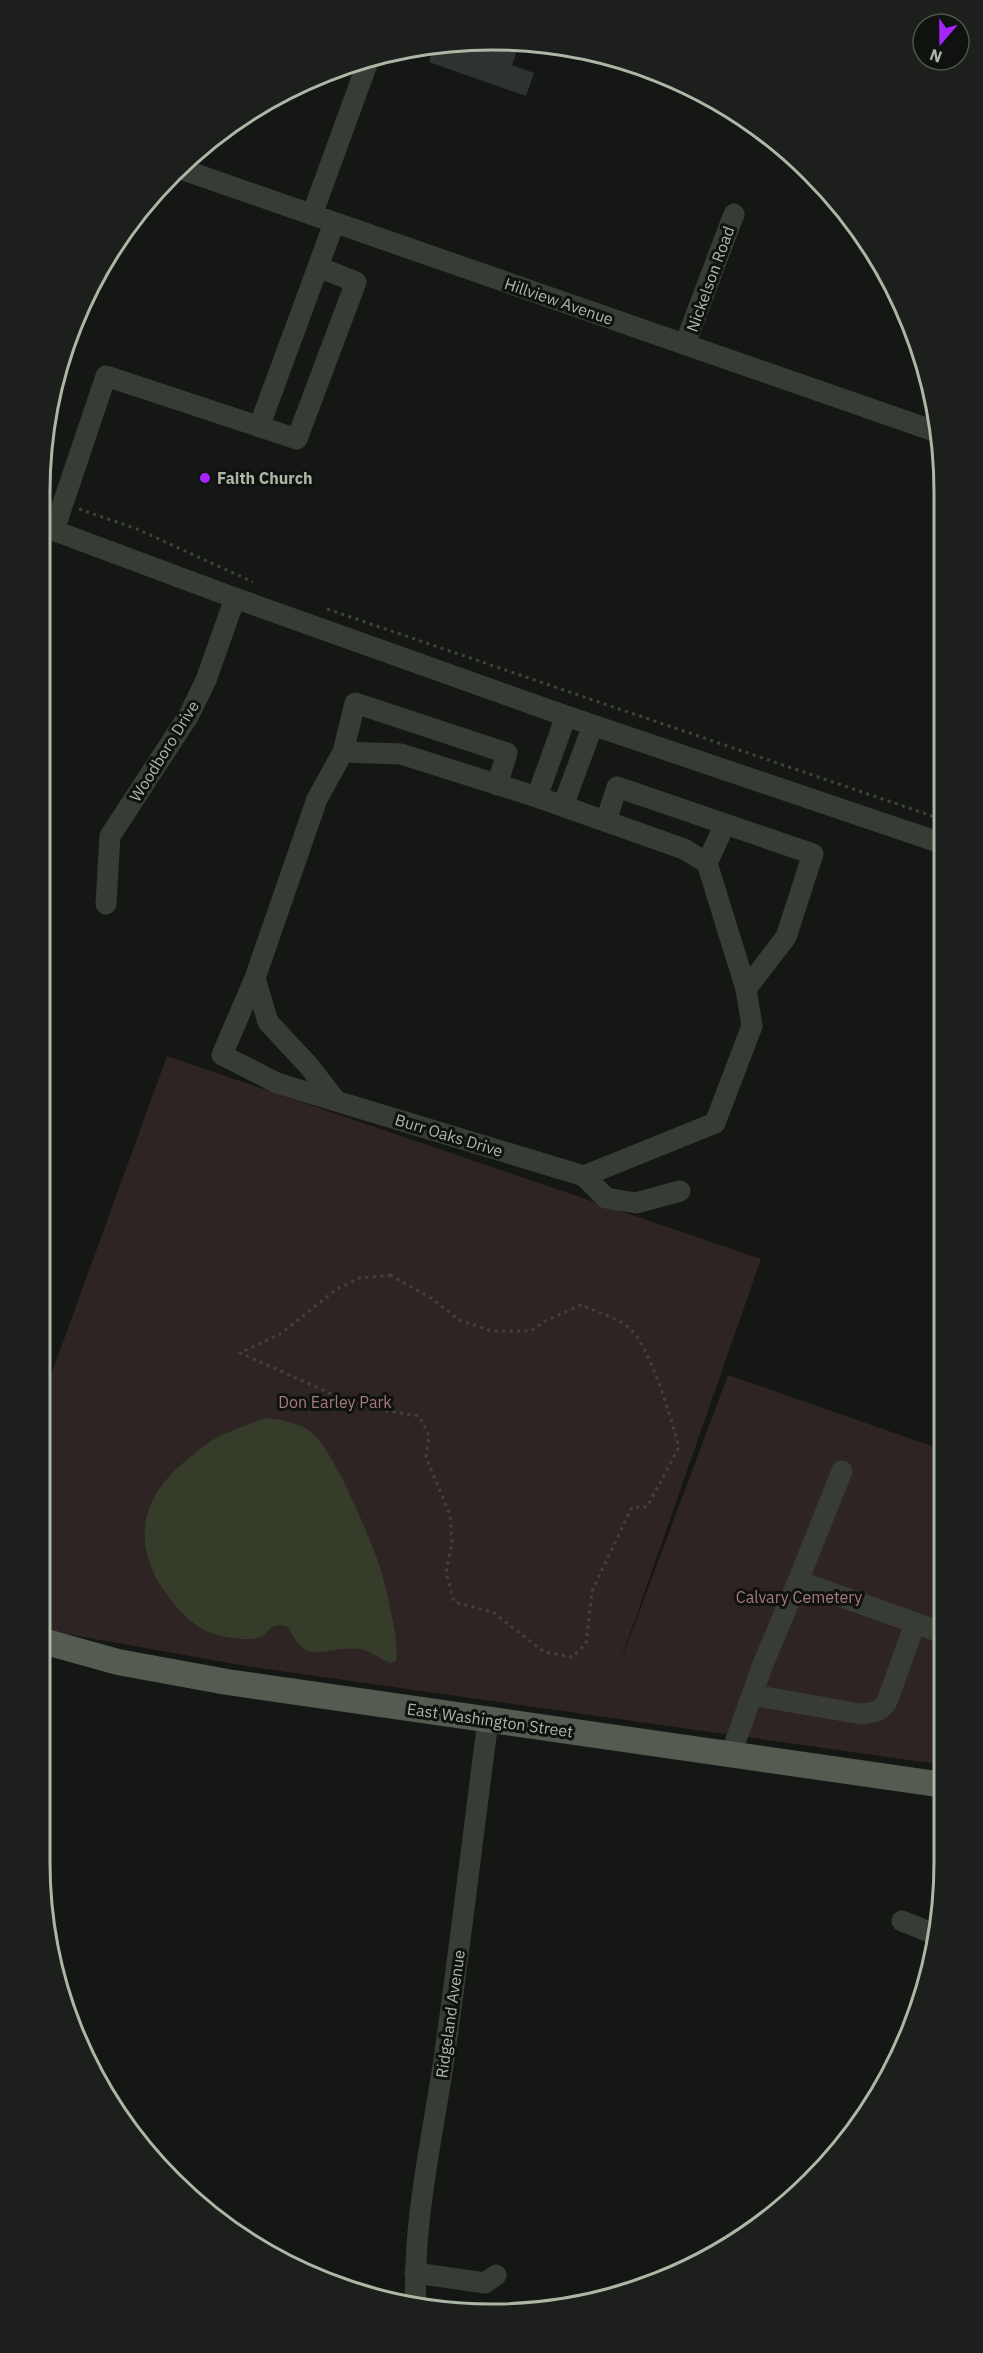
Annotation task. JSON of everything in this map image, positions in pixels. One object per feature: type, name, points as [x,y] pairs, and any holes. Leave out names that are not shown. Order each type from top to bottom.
[{"type":"main road","name":"East Washington Street","points":[[50,1643],[118,1662],[183,1675],[437,1712],[488,1722],[934,1784]]},
{"type":"street","points":[[312,215],[366,68]]},
{"type":"street","name":"Hillview Avenue","points":[[187,171],[929,429]]},
{"type":"street","name":"Nickelson Road","points":[[685,344],[734,214]]},
{"type":"street","points":[[260,427],[334,223]]},
{"type":"street","points":[[50,521],[62,503],[106,376],[297,439],[356,282],[318,267]]},
{"type":"street","points":[[50,529],[235,598],[566,716],[934,841]]},
{"type":"street","name":"Woodboro Drive","points":[[106,904],[110,836],[189,716],[206,680],[235,598]]},
{"type":"street","points":[[336,1101],[309,1066],[268,1022],[255,978],[317,800],[343,752],[355,703],[507,753],[497,784]]},
{"type":"street","points":[[537,797],[566,716]]},
{"type":"street","points":[[563,806],[593,725]]},
{"type":"street","points":[[343,752],[400,754],[606,821],[684,849],[707,863],[746,989],[752,1026],[715,1123],[584,1176],[606,1198],[636,1203],[680,1191]]},
{"type":"street","points":[[606,821],[617,787],[813,855],[786,936],[746,989]]},
{"type":"street","points":[[707,863],[725,824]]},
{"type":"street","name":"Burr Oaks Drive","points":[[255,978],[222,1055],[277,1083],[584,1176]]},
{"type":"street","points":[[731,1754],[763,1664],[842,1470]]},
{"type":"street","points":[[798,1581],[934,1630]]},
{"type":"street","points":[[752,1695],[861,1714],[879,1710],[888,1699],[915,1623]]},
{"type":"street","name":"Ridgeland Avenue","points":[[416,2297],[417,2238],[451,2013],[488,1722]]},
{"type":"street","points":[[902,1921],[928,1931]]},
{"type":"street","points":[[415,2273],[485,2283],[496,2275]]},
{"type":"path","points":[[62,503],[137,529],[261,586]]},
{"type":"path","points":[[317,605],[934,817]]},
{"type":"path","points":[[390,1275],[431,1298],[459,1320],[492,1331],[531,1331],[547,1320],[581,1305],[628,1327],[639,1341],[662,1389],[679,1447],[647,1507],[632,1507],[592,1591],[586,1644],[572,1657],[544,1652],[493,1612],[454,1602],[446,1572],[452,1543],[450,1515],[426,1456],[429,1435],[419,1416],[375,1409],[341,1398],[240,1353],[280,1334],[337,1289],[360,1278],[390,1275]]},
{"type":"green space","name":"Don Earley Park","points":[[167,1056],[761,1259],[616,1674],[728,1375],[934,1447],[934,1764],[252,1667],[50,1631],[50,1378]]},
{"type":"shaded area","points":[[266,1418],[294,1423],[310,1431],[329,1454],[339,1472],[381,1569],[394,1627],[396,1661],[390,1663],[360,1649],[310,1651],[303,1648],[288,1627],[281,1625],[251,1639],[211,1633],[189,1620],[176,1606],[151,1568],[146,1550],[147,1516],[162,1486],[174,1471],[211,1441]]},
{"type":"building","points":[[463,50],[517,50],[512,65],[534,73],[526,96],[429,62],[434,53]]},
{"type":"place","name":"Faith Church","points":[[205,478]]},
{"type":"park label","name":"Calvary Cemetery","points":[[799,1597]]}]
